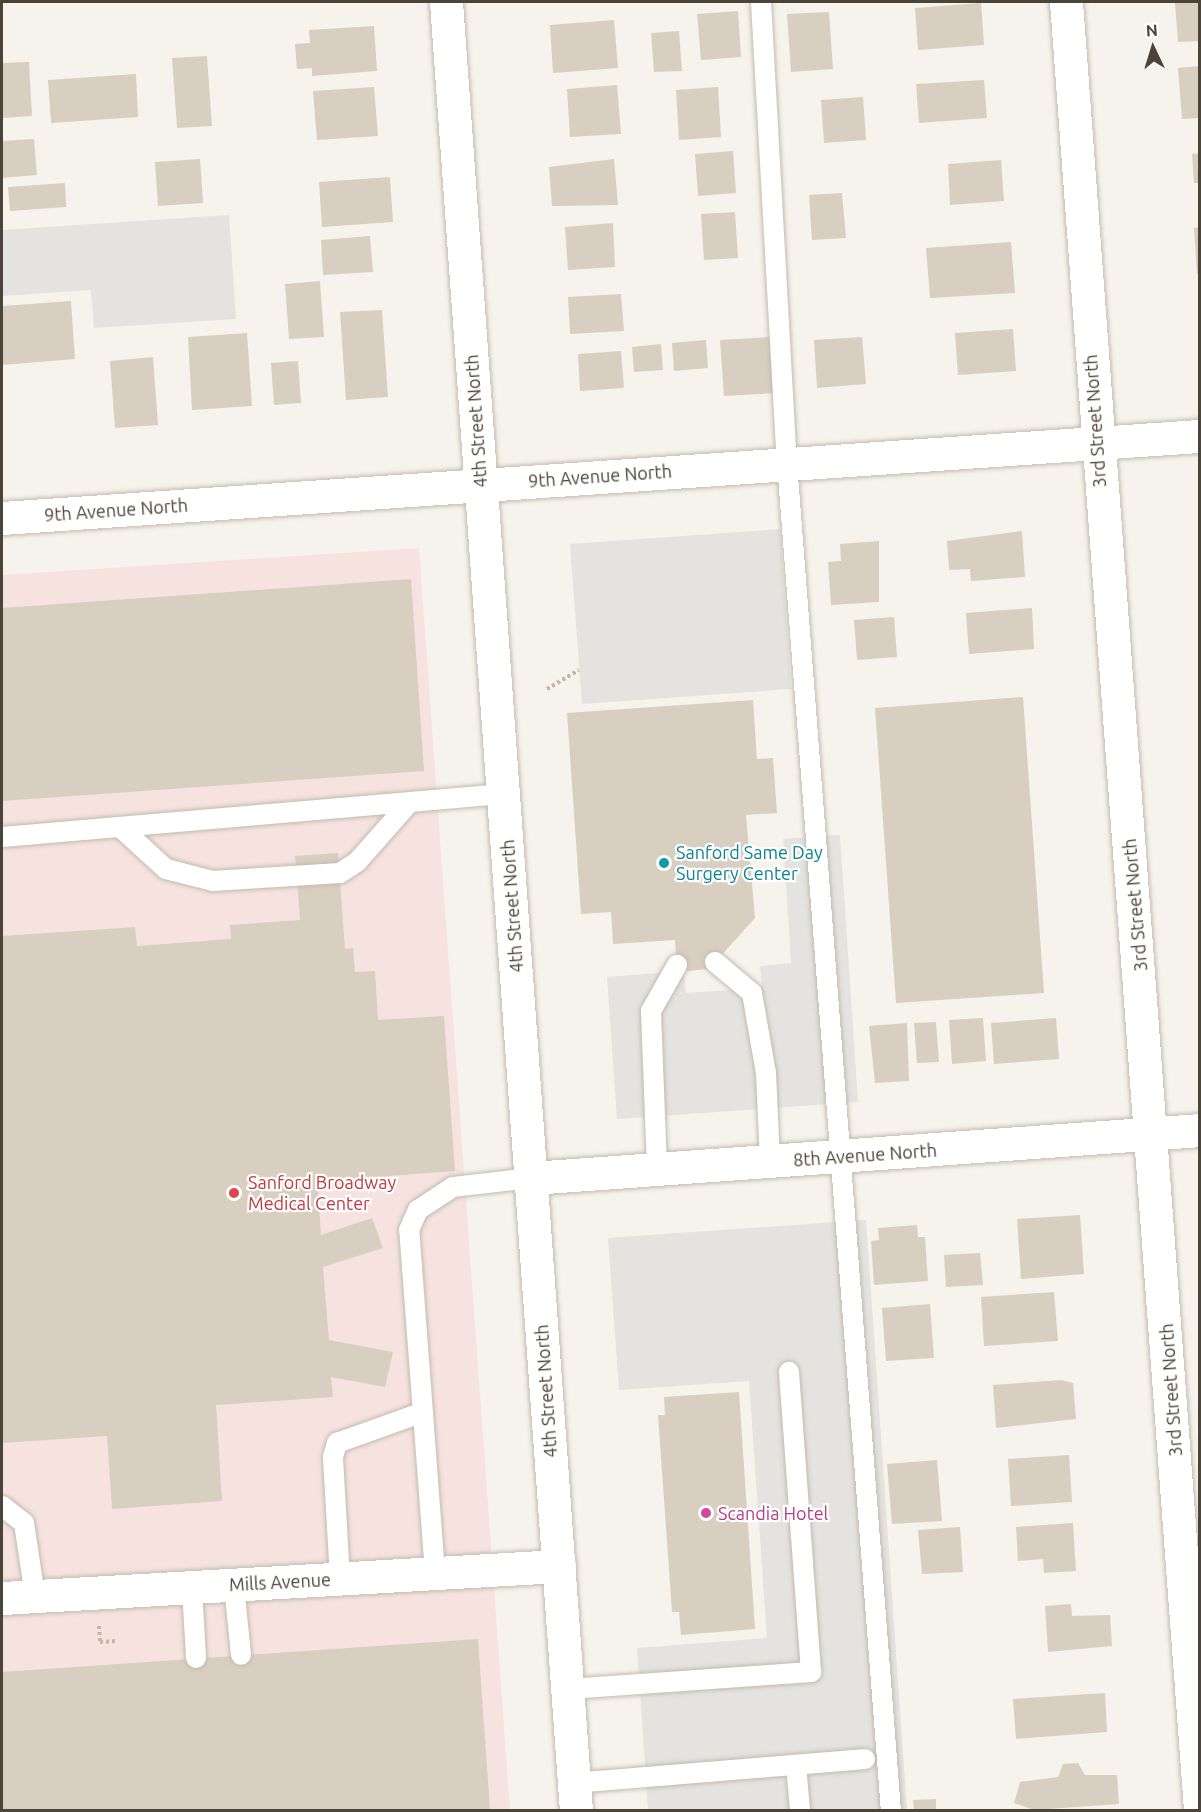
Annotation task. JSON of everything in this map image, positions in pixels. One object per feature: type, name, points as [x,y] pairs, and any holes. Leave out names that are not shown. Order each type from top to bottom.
[{"type":"street","name":"4th Street North","points":[[446,2],[575,1796]]},
{"type":"street","name":"3rd Street North","points":[[1066,2],[1096,443],[1154,1133],[1200,1809]]},
{"type":"street","name":"9th Avenue North","points":[[2,518],[1200,436]]},
{"type":"street","name":"8th Avenue North","points":[[531,1178],[657,1168],[840,1158],[1200,1130]]},
{"type":"street","name":"Mills Avenue","points":[[2,1598],[559,1566]]},
{"type":"lane","points":[[760,2],[787,463],[891,1810]]},
{"type":"lane","points":[[2,837],[504,794]]},
{"type":"lane","points":[[120,827],[166,869],[213,881],[340,873],[357,862],[409,802]]},
{"type":"lane","points":[[715,962],[752,993],[766,1073],[770,1162]]},
{"type":"lane","points":[[657,1168],[651,1011],[677,965]]},
{"type":"lane","points":[[435,1573],[409,1230],[418,1210],[453,1187],[531,1178]]},
{"type":"lane","points":[[567,1689],[811,1672],[789,1372]]},
{"type":"lane","points":[[340,1579],[333,1457],[337,1443],[423,1412]]},
{"type":"lane","points":[[2,1506],[24,1523],[35,1596]]},
{"type":"lane","points":[[234,1585],[241,1655]]},
{"type":"lane","points":[[192,1588],[196,1658]]},
{"type":"lane","points":[[575,1796],[796,1765],[865,1759]]},
{"type":"lane","points":[[796,1765],[800,1810]]},
{"type":"path","points":[[547,688],[579,670]]},
{"type":"path","points":[[99,1619],[100,1642],[118,1641]]},
{"type":"shaded area","points":[[229,215],[236,319],[94,328],[91,290],[2,296],[2,230]]},
{"type":"shaded area","points":[[780,529],[791,689],[582,704],[570,544]]},
{"type":"shaded area","name":"Sanford Broadway Medical Center","points":[[419,548],[510,1810],[2,1810],[2,575]]},
{"type":"shaded area","points":[[840,835],[858,1102],[617,1119],[607,977],[684,971],[686,993],[762,988],[760,966],[791,963],[783,839]]},
{"type":"shaded area","points":[[866,1220],[907,1810],[648,1810],[637,1648],[767,1638],[749,1381],[619,1390],[608,1238]]},
{"type":"building","points":[[1200,2],[1200,41],[1178,42],[1175,3]]},
{"type":"building","points":[[981,3],[984,45],[918,50],[915,8]]},
{"type":"building","points":[[738,11],[741,57],[701,60],[697,14]]},
{"type":"building","points":[[829,12],[833,69],[791,72],[787,14]]},
{"type":"building","points":[[614,20],[618,68],[553,73],[550,25]]},
{"type":"building","points":[[374,26],[377,71],[312,76],[312,68],[297,69],[295,44],[310,43],[309,30]]},
{"type":"building","points":[[679,31],[682,71],[654,72],[651,33]]},
{"type":"building","points":[[207,56],[212,126],[177,128],[172,58]]},
{"type":"building","points":[[29,62],[32,116],[2,118],[2,63]]},
{"type":"building","points":[[1200,66],[1200,118],[1182,119],[1178,68]]},
{"type":"building","points":[[136,74],[138,117],[51,123],[48,80]]},
{"type":"building","points":[[984,80],[987,118],[919,123],[916,84]]},
{"type":"building","points":[[617,85],[621,134],[570,137],[567,89]]},
{"type":"building","points":[[374,87],[378,136],[317,140],[313,91]]},
{"type":"building","points":[[718,87],[721,137],[679,140],[676,90]]},
{"type":"building","points":[[863,97],[866,140],[824,143],[821,100]]},
{"type":"building","points":[[34,139],[37,175],[2,178],[2,141]]},
{"type":"building","points":[[733,151],[736,193],[698,196],[695,154]]},
{"type":"building","points":[[1200,153],[1200,183],[1194,183],[1192,154]]},
{"type":"building","points":[[200,159],[203,203],[158,206],[155,162]]},
{"type":"building","points":[[614,159],[618,205],[552,206],[549,167]]},
{"type":"building","points":[[1001,160],[1004,201],[950,205],[948,164]]},
{"type":"building","points":[[390,177],[393,222],[322,227],[319,182]]},
{"type":"building","points":[[65,183],[66,207],[10,211],[8,187]]},
{"type":"building","points":[[842,193],[846,238],[812,240],[809,195]]},
{"type":"building","points":[[735,212],[738,258],[704,260],[701,214]]},
{"type":"building","points":[[613,223],[615,267],[568,270],[565,227]]},
{"type":"building","points":[[1200,227],[1200,274],[1197,274],[1194,228]]},
{"type":"building","points":[[370,236],[373,272],[323,275],[321,240]]},
{"type":"building","points":[[1011,242],[1015,293],[930,298],[926,248]]},
{"type":"building","points":[[320,281],[324,337],[289,339],[285,284]]},
{"type":"building","points":[[621,294],[624,331],[570,334],[568,297]]},
{"type":"building","points":[[71,301],[75,359],[2,365],[2,306]]},
{"type":"building","points":[[382,310],[388,397],[346,400],[340,312]]},
{"type":"building","points":[[1013,329],[1016,371],[958,375],[955,333]]},
{"type":"building","points":[[247,333],[252,406],[192,410],[188,337]]},
{"type":"building","points":[[771,337],[775,393],[724,396],[720,340]]},
{"type":"building","points":[[862,337],[866,384],[817,388],[814,340]]},
{"type":"building","points":[[706,340],[708,368],[674,371],[672,343]]},
{"type":"building","points":[[661,344],[663,370],[634,372],[632,347]]},
{"type":"building","points":[[621,351],[624,388],[580,391],[578,354]]},
{"type":"building","points":[[153,357],[158,425],[115,428],[110,361]]},
{"type":"building","points":[[298,361],[301,403],[274,405],[271,363]]},
{"type":"building","points":[[1022,531],[1025,577],[971,581],[970,569],[949,570],[947,541]]},
{"type":"building","points":[[879,541],[879,602],[831,605],[828,562],[841,561],[840,544]]},
{"type":"building","points":[[411,579],[424,771],[2,801],[2,608]]},
{"type":"building","points":[[1032,608],[1034,649],[969,654],[966,613]]},
{"type":"building","points":[[894,617],[897,657],[857,660],[854,620]]},
{"type":"building","points":[[1023,697],[1044,993],[896,1003],[875,708]]},
{"type":"building","name":"Sanford Same Day Surgery Center","points":[[753,700],[757,759],[773,758],[777,813],[746,815],[755,918],[709,969],[677,972],[675,940],[613,944],[611,912],[581,914],[567,713]]},
{"type":"building","points":[[338,853],[345,949],[353,948],[355,972],[375,971],[378,1020],[444,1016],[455,1171],[389,1176],[390,1184],[318,1189],[321,1235],[372,1218],[383,1248],[323,1267],[329,1340],[393,1352],[385,1387],[331,1377],[333,1397],[216,1405],[222,1501],[112,1509],[107,1436],[2,1443],[2,936],[135,927],[137,946],[231,939],[230,925],[300,920],[295,856]]},
{"type":"building","points":[[983,1018],[986,1061],[952,1064],[949,1020]]},
{"type":"building","points":[[1056,1018],[1059,1059],[994,1064],[991,1023]]},
{"type":"building","points":[[936,1022],[939,1062],[917,1063],[914,1023]]},
{"type":"building","points":[[907,1023],[909,1081],[875,1083],[869,1026]]},
{"type":"building","points":[[1080,1215],[1084,1274],[1021,1279],[1017,1219]]},
{"type":"building","points":[[917,1225],[918,1237],[925,1237],[928,1281],[874,1285],[871,1241],[879,1240],[878,1228]]},
{"type":"building","points":[[980,1253],[983,1285],[946,1287],[944,1255]]},
{"type":"building","points":[[1054,1292],[1058,1341],[984,1346],[981,1297]]},
{"type":"building","points":[[930,1304],[934,1358],[886,1361],[882,1308]]},
{"type":"building","points":[[1061,1380],[1073,1383],[1076,1419],[996,1428],[993,1385]]},
{"type":"building","name":"Scandia Hotel","points":[[739,1392],[755,1629],[681,1635],[679,1612],[672,1612],[658,1415],[665,1415],[664,1397]]},
{"type":"building","points":[[1069,1455],[1072,1502],[1011,1506],[1008,1459]]},
{"type":"building","points":[[937,1460],[942,1521],[892,1524],[887,1464]]},
{"type":"building","points":[[1073,1523],[1076,1571],[1044,1573],[1043,1559],[1018,1561],[1016,1527]]},
{"type":"building","points":[[960,1527],[963,1572],[922,1574],[918,1530]]},
{"type":"building","points":[[1071,1604],[1072,1616],[1110,1615],[1112,1646],[1048,1652],[1045,1606]]},
{"type":"building","points":[[478,1639],[490,1810],[2,1810],[2,1672]]},
{"type":"building","points":[[1105,1693],[1107,1732],[1016,1739],[1013,1699]]},
{"type":"building","points":[[1078,1763],[1085,1775],[1117,1775],[1119,1804],[1034,1810],[1014,1803],[1020,1782],[1058,1777],[1063,1764]]},
{"type":"building","points":[[936,1799],[936,1810],[914,1810],[913,1800]]},
{"type":"place","name":"Sanford Same Day Surgery Center","points":[[664,863]]},
{"type":"place","name":"Sanford Broadway Medical Center","points":[[234,1193]]},
{"type":"place","name":"Scandia Hotel","points":[[706,1513]]}]
